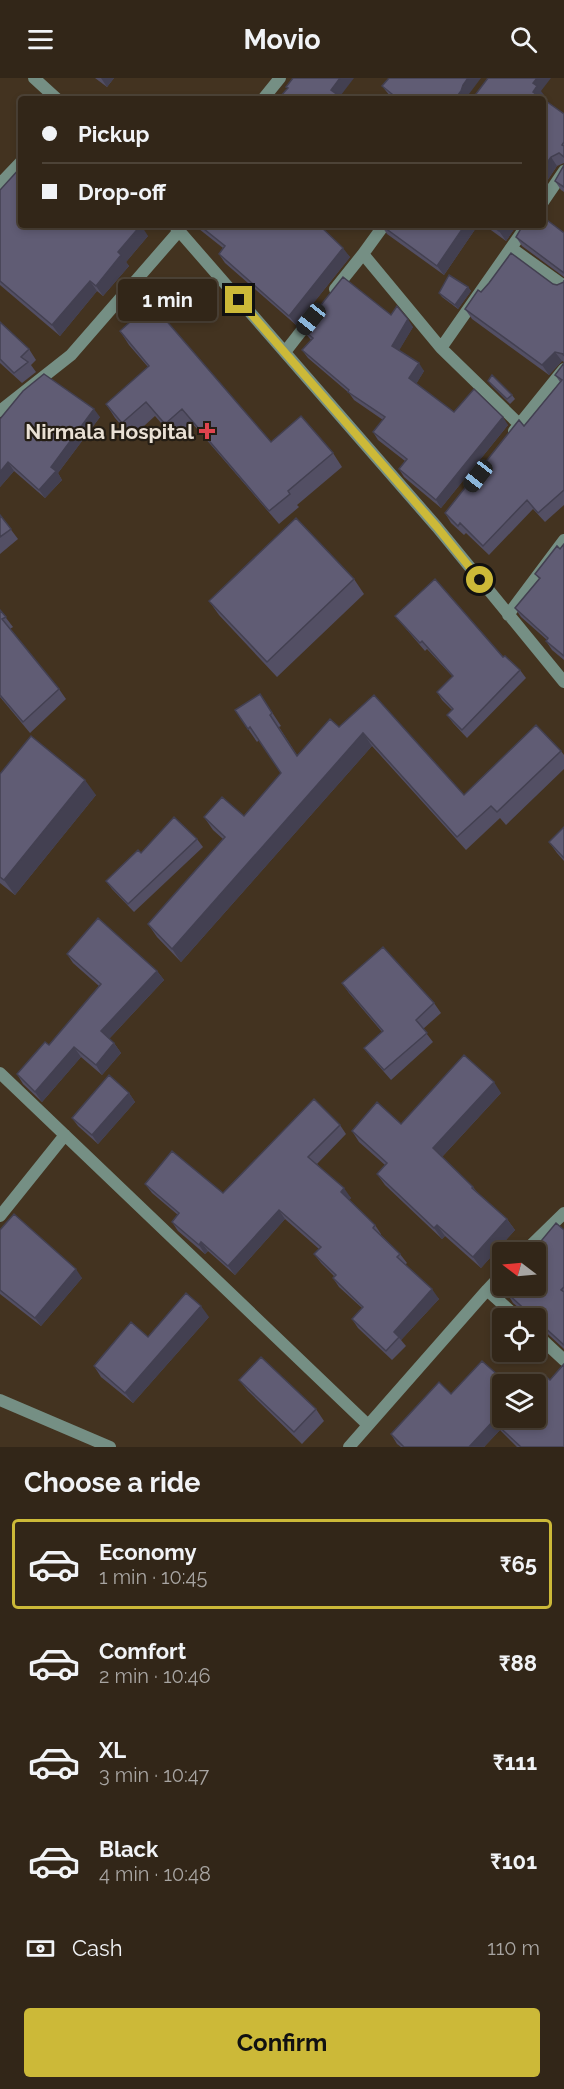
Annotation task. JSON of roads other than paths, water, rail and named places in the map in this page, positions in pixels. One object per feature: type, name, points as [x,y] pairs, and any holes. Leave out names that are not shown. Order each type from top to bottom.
[{"type":"street","points":[[34,78],[54,96]]},
{"type":"street","points":[[265,96],[280,78]]},
{"type":"street","points":[[0,184],[18,165]]},
{"type":"street","points":[[546,198],[564,171]]},
{"type":"street","points":[[0,411],[71,355],[177,228],[285,352],[441,523],[508,615],[564,682]]},
{"type":"street","points":[[285,352],[382,228]]},
{"type":"street","points":[[441,348],[525,228]]},
{"type":"street","points":[[511,248],[564,286]]},
{"type":"street","points":[[363,254],[441,348],[519,424]]},
{"type":"street","points":[[504,443],[564,369]]},
{"type":"street","points":[[508,615],[564,540]]},
{"type":"street","points":[[0,1073],[368,1425]]},
{"type":"street","points":[[0,1215],[65,1135]]},
{"type":"street","points":[[534,1242],[564,1213]]},
{"type":"street","points":[[349,1447],[492,1285]]},
{"type":"street","points":[[487,1290],[507,1308]]},
{"type":"street","points":[[546,1343],[564,1359]]},
{"type":"street","points":[[0,1400],[110,1447]]},
{"type":"place","name":"Nirmala Hospital","points":[[207,431]]}]
